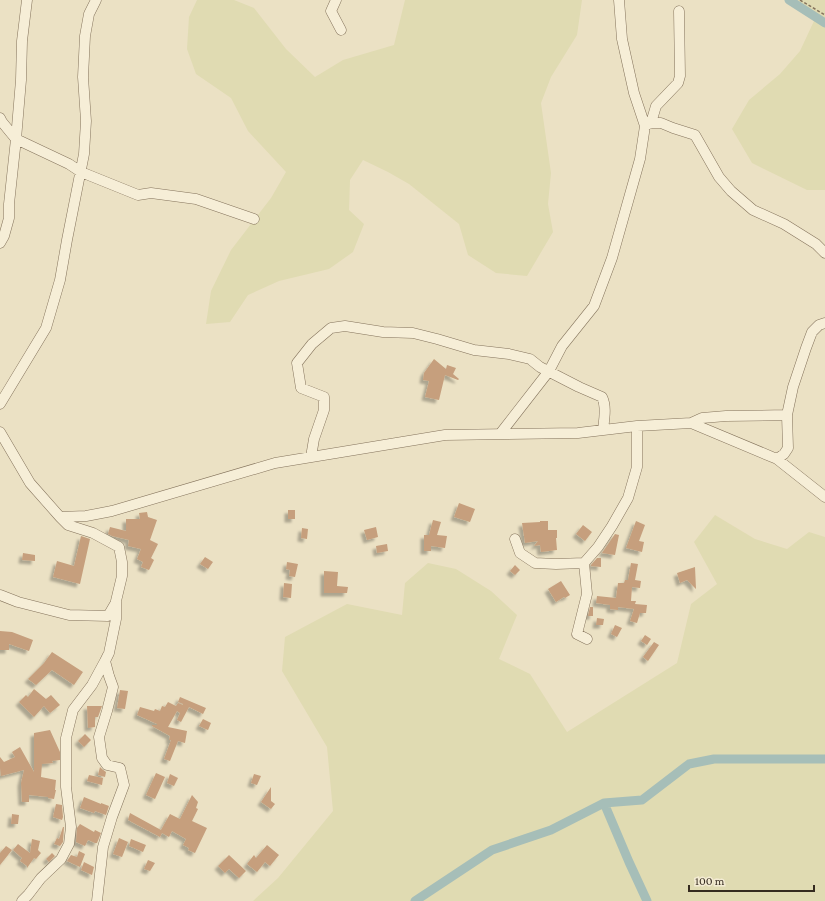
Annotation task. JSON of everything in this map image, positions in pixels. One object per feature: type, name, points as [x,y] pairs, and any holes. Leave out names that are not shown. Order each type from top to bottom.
[{"type":"street","points":[[0,243],[4,236],[9,218],[9,204],[21,80],[22,41],[27,0]]},
{"type":"street","points":[[0,404],[46,328],[60,280],[84,154],[86,122],[83,77],[85,36],[89,14],[96,0]]},
{"type":"street","points":[[336,0],[331,11],[341,30]]},
{"type":"street","points":[[619,0],[622,39],[634,93],[648,125]]},
{"type":"street","points":[[500,434],[549,371],[562,346],[594,306],[612,258],[648,125],[656,106],[678,83],[680,76],[679,11]]},
{"type":"street","points":[[0,118],[16,139],[69,164],[81,172],[138,195],[151,193],[196,200],[254,219]]},
{"type":"street","points":[[648,125],[661,123],[695,135],[719,177],[731,191],[753,210],[784,224],[816,244],[825,253]]},
{"type":"street","points":[[777,459],[784,454],[788,448],[787,415],[795,381],[806,348],[812,332],[819,325],[825,323]]},
{"type":"street","points":[[312,457],[314,439],[324,410],[324,397],[301,388],[297,363],[312,344],[331,328],[345,326],[383,332],[413,333],[474,350],[509,354],[530,359],[540,367],[602,397],[605,402],[603,430]]},
{"type":"street","points":[[60,517],[86,516],[112,511],[275,463],[445,435],[578,433],[637,426],[691,423],[702,418],[787,415]]},
{"type":"street","points":[[691,423],[777,459],[825,497]]},
{"type":"street","points":[[587,639],[577,634],[587,594],[584,563],[605,537],[628,498],[636,467],[637,426]]},
{"type":"street","points":[[0,432],[30,483],[60,517],[68,525],[93,533],[119,547],[122,562],[122,576],[116,601],[116,619],[109,653],[92,685],[73,710],[66,738],[66,787],[71,827],[69,844],[62,859],[41,878],[22,901]]},
{"type":"street","points":[[515,539],[520,553],[535,563],[584,563]]},
{"type":"street","points":[[0,595],[18,602],[69,615],[108,616],[116,601]]},
{"type":"street","points":[[97,901],[103,847],[124,785],[120,768],[107,765],[102,758],[99,737],[113,687],[105,661]]},
{"type":"path","points":[[800,0],[825,15]]},
{"type":"shaded area","points":[[197,0],[234,0],[254,8],[286,49],[315,77],[343,60],[394,45],[405,0],[582,0],[577,35],[551,77],[541,103],[551,173],[548,204],[553,232],[527,276],[496,273],[468,255],[459,224],[409,184],[363,160],[350,180],[349,210],[364,224],[353,252],[329,269],[279,281],[248,295],[230,322],[206,324],[211,291],[231,250],[271,198],[286,172],[248,131],[231,98],[196,74],[187,49],[189,17]]},
{"type":"shaded area","points":[[785,0],[825,0],[825,190],[807,190],[752,163],[732,129],[749,100],[780,74],[800,51],[814,21]]},
{"type":"shaded area","points":[[715,515],[755,539],[787,549],[809,532],[825,537],[825,901],[253,901],[278,878],[333,811],[327,747],[282,671],[285,637],[347,604],[402,615],[405,583],[428,563],[456,569],[491,591],[517,615],[499,659],[530,674],[567,732],[677,663],[691,604],[717,584],[694,542]]},
{"type":"building","points":[[434,359],[446,369],[447,365],[456,368],[453,374],[459,379],[458,380],[445,375],[439,400],[425,397],[429,381],[423,380],[424,373]]},
{"type":"building","points":[[459,503],[475,509],[470,522],[454,517]]},
{"type":"building","points":[[288,510],[295,510],[295,519],[288,519]]},
{"type":"building","points":[[147,512],[148,517],[157,520],[150,540],[158,544],[151,558],[154,560],[149,570],[141,567],[143,562],[137,559],[141,549],[128,546],[129,540],[108,534],[110,527],[126,531],[126,519],[140,519],[139,513]]},
{"type":"building","points":[[433,520],[441,522],[437,535],[447,536],[445,548],[431,546],[431,551],[424,551],[424,535],[429,535]]},
{"type":"building","points":[[548,521],[548,530],[557,530],[557,550],[541,552],[540,545],[534,546],[538,541],[525,543],[522,523]]},
{"type":"building","points":[[636,521],[645,525],[639,541],[644,542],[642,552],[626,548]]},
{"type":"building","points":[[583,525],[592,532],[585,541],[576,534]]},
{"type":"building","points":[[376,527],[378,537],[367,540],[364,530]]},
{"type":"building","points":[[302,528],[308,529],[307,539],[301,538]]},
{"type":"building","points":[[615,534],[619,535],[615,555],[602,553]]},
{"type":"building","points":[[81,536],[90,539],[80,584],[53,577],[57,561],[74,566]]},
{"type":"building","points":[[387,544],[388,551],[377,553],[376,546]]},
{"type":"building","points":[[23,553],[35,555],[35,561],[22,560]]},
{"type":"building","points":[[205,557],[213,562],[208,569],[200,564]]},
{"type":"building","points":[[597,558],[601,558],[601,567],[591,566],[591,565]]},
{"type":"building","points":[[287,562],[298,564],[295,577],[289,576],[290,570],[286,569]]},
{"type":"building","points":[[631,563],[638,564],[635,580],[641,581],[640,588],[632,587],[631,601],[636,601],[635,604],[647,605],[646,613],[640,613],[637,623],[630,621],[634,609],[618,607],[618,610],[610,609],[610,605],[596,603],[597,596],[616,598],[618,583],[624,583],[625,580],[628,580]]},
{"type":"building","points":[[515,565],[520,570],[515,575],[510,571]]},
{"type":"building","points":[[695,567],[696,589],[687,580],[680,583],[677,573]]},
{"type":"building","points":[[324,571],[338,572],[337,586],[348,587],[347,593],[324,593]]},
{"type":"building","points":[[561,581],[570,595],[556,602],[548,589]]},
{"type":"building","points":[[284,583],[292,584],[291,598],[283,597]]},
{"type":"building","points":[[590,607],[593,607],[593,616],[588,616]]},
{"type":"building","points":[[597,618],[604,619],[603,625],[596,625]]},
{"type":"building","points":[[615,625],[622,628],[617,637],[611,634]]},
{"type":"building","points":[[0,631],[12,632],[33,640],[29,651],[9,644],[9,650],[0,650]]},
{"type":"building","points":[[645,635],[651,639],[647,645],[641,641]]},
{"type":"building","points":[[654,642],[659,645],[648,661],[643,657]]},
{"type":"building","points":[[52,652],[83,672],[74,685],[52,670],[36,685],[28,679],[44,663]]},
{"type":"building","points":[[34,689],[46,699],[51,695],[60,705],[50,713],[44,706],[34,717],[19,702],[26,695],[28,697]]},
{"type":"building","points":[[120,690],[128,691],[125,709],[117,708]]},
{"type":"building","points":[[180,697],[206,708],[203,714],[189,707],[181,722],[177,720],[180,713],[177,711],[168,727],[187,731],[185,743],[178,741],[170,761],[164,759],[171,740],[169,740],[170,736],[152,726],[157,724],[137,715],[140,707],[160,711],[162,706],[165,707],[168,702],[176,706],[178,703],[183,705],[178,702]]},
{"type":"building","points":[[87,706],[102,706],[98,717],[95,717],[95,727],[88,728]]},
{"type":"building","points":[[203,719],[211,723],[208,730],[199,726]]},
{"type":"building","points":[[50,730],[60,752],[60,760],[52,761],[53,763],[42,764],[41,777],[56,780],[54,799],[29,795],[29,802],[22,802],[21,783],[24,770],[1,776],[0,757],[4,762],[15,757],[12,752],[20,747],[34,772],[34,733]]},
{"type":"building","points":[[85,734],[91,740],[84,747],[78,741]]},
{"type":"building","points":[[100,767],[106,772],[105,777],[98,775]]},
{"type":"building","points":[[156,773],[165,777],[155,799],[146,795]]},
{"type":"building","points":[[170,774],[178,778],[174,786],[167,783]]},
{"type":"building","points":[[254,774],[261,776],[257,785],[251,783]]},
{"type":"building","points":[[89,775],[103,778],[102,785],[87,781]]},
{"type":"building","points":[[271,787],[271,801],[275,804],[271,809],[261,802]]},
{"type":"building","points":[[192,795],[198,802],[196,808],[198,809],[192,821],[207,828],[195,853],[188,850],[189,848],[183,845],[186,839],[172,831],[169,837],[162,833],[160,837],[128,820],[130,813],[161,830],[170,814],[180,819]]},
{"type":"building","points":[[84,797],[109,806],[106,815],[80,808]]},
{"type":"building","points":[[56,804],[62,805],[62,820],[53,817]]},
{"type":"building","points":[[12,814],[19,815],[18,824],[11,824]]},
{"type":"building","points":[[80,824],[94,832],[95,830],[101,833],[97,843],[88,840],[85,846],[76,842],[77,828]]},
{"type":"building","points":[[63,827],[63,842],[60,846],[54,844],[57,838],[59,839]]},
{"type":"building","points":[[119,838],[128,842],[122,857],[113,854]]},
{"type":"building","points":[[32,839],[40,841],[38,850],[41,853],[36,859],[34,858],[27,868],[27,866],[20,861],[22,858],[13,850],[18,844],[30,853]]},
{"type":"building","points":[[131,839],[146,845],[143,852],[129,846]]},
{"type":"building","points":[[267,845],[279,855],[270,866],[265,862],[257,872],[247,864],[254,855],[256,858]]},
{"type":"building","points":[[6,846],[12,850],[0,865],[0,853]]},
{"type":"building","points":[[79,851],[85,854],[80,867],[67,861],[71,855],[77,857]]},
{"type":"building","points":[[52,853],[55,856],[49,862],[46,859]]},
{"type":"building","points":[[229,855],[246,871],[239,878],[229,869],[225,873],[218,866]]},
{"type":"building","points":[[148,860],[155,863],[150,871],[144,869]]},
{"type":"building","points":[[84,862],[94,867],[92,875],[81,870]]},
{"type":"waterway","points":[[789,0],[825,23]]},
{"type":"waterway","points":[[415,901],[492,850],[551,830],[604,803],[642,800],[689,764],[714,759],[825,759]]},
{"type":"waterway","points":[[604,803],[647,901]]}]
